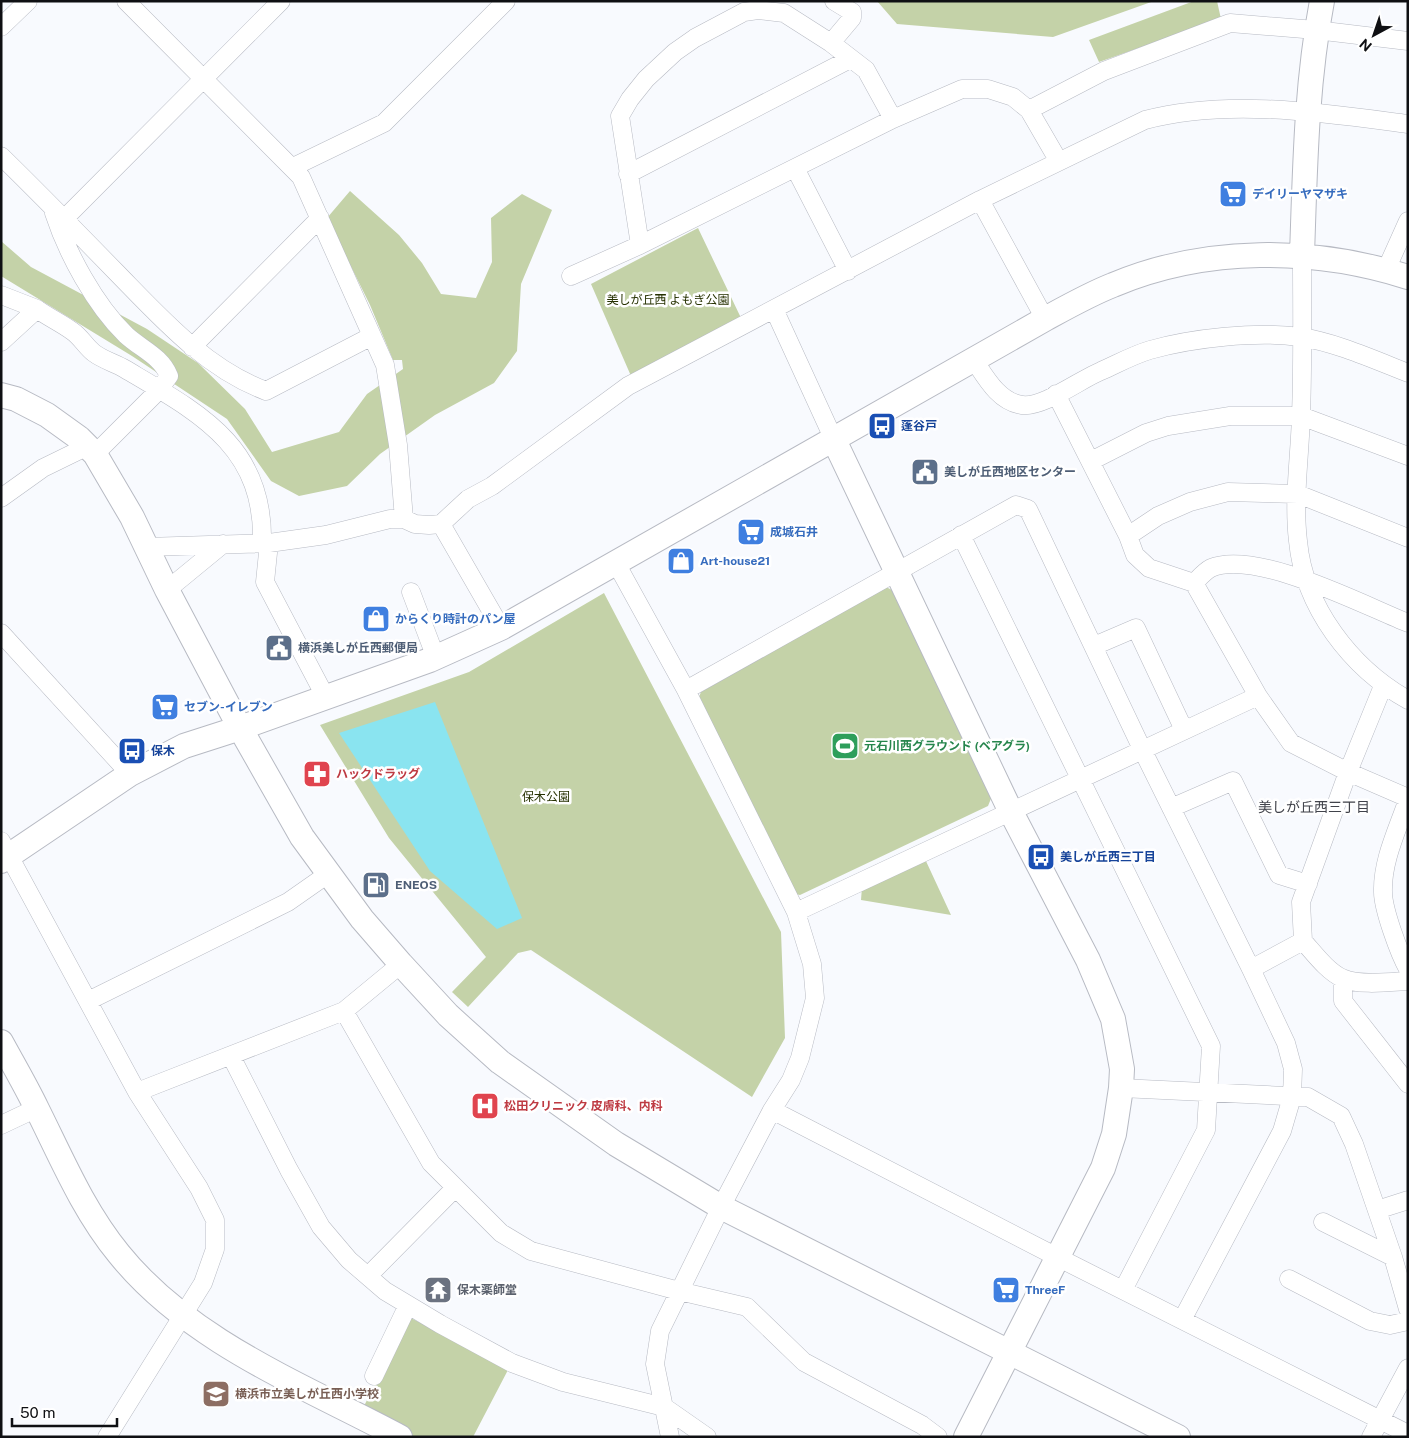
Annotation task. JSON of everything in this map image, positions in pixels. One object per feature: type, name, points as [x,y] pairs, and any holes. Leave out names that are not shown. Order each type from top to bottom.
[{"type":"street","points":[[1,27],[28,1]]},
{"type":"street","points":[[126,1],[293,167],[301,178],[385,364],[398,445],[404,519]]},
{"type":"street","points":[[58,212],[204,80],[281,1]]},
{"type":"street","points":[[293,167],[384,123],[506,1]]},
{"type":"street","points":[[831,43],[852,18],[852,12],[834,1]]},
{"type":"street","points":[[1322,1],[1316,30],[1308,114],[1302,255],[1298,540],[1306,581],[1322,615],[1356,661],[1383,686],[1408,700]]},
{"type":"street","points":[[640,245],[620,116],[630,98],[663,62],[695,38],[744,12],[758,10],[784,13],[831,43],[866,70],[893,119]]},
{"type":"street","points":[[1030,110],[1104,71],[1230,22],[1408,41]]},
{"type":"street","points":[[628,174],[850,59]]},
{"type":"street","points":[[571,276],[640,245],[893,119],[962,89],[988,89],[1013,97],[1030,110],[1058,160]]},
{"type":"street","points":[[146,547],[266,543],[326,536],[390,518],[404,519],[415,524],[441,524],[468,499],[492,486],[628,386],[980,200],[1058,160],[1145,120],[1172,113],[1239,108],[1408,124]]},
{"type":"street","points":[[1,156],[180,338],[224,370],[266,392],[372,336]]},
{"type":"street","points":[[795,168],[848,271]]},
{"type":"street","points":[[980,200],[1045,319]]},
{"type":"street","points":[[1,498],[43,468],[91,450],[162,385],[165,366],[126,335],[111,319],[79,269],[59,227],[58,212]]},
{"type":"street","points":[[192,347],[320,218]]},
{"type":"street","points":[[107,1437],[203,1283],[215,1249],[215,1220],[199,1188],[137,1092],[4,852],[130,774],[184,746],[436,658],[501,628],[1045,319],[1113,285],[1170,266],[1217,258],[1302,255],[1397,274],[1408,221]]},
{"type":"street","points":[[1,295],[36,309],[74,332],[94,353],[162,385],[191,410],[216,427],[233,447],[248,470],[257,494],[266,543],[265,582],[326,698]]},
{"type":"street","points":[[1,342],[36,309]]},
{"type":"street","points":[[774,309],[834,440],[1010,810],[1088,960],[1113,1020],[1122,1070],[1114,1134],[1103,1168],[1059,1258],[966,1437]]},
{"type":"street","points":[[974,360],[994,389],[1009,402],[1024,406],[1035,404],[1098,372],[1149,350],[1208,339],[1280,335],[1302,337],[1360,355],[1408,373]]},
{"type":"street","points":[[1056,394],[1128,536],[1135,555],[1149,568],[1194,583],[1258,696],[1291,743],[1348,772],[1408,799],[1386,861],[1383,893],[1400,955],[1408,969]]},
{"type":"street","points":[[1,395],[16,399],[47,415],[91,450],[132,517],[167,590],[280,801],[328,874],[362,919],[401,964],[448,1015],[500,1062],[616,1144],[721,1207],[1178,1437]]},
{"type":"street","points":[[1091,461],[1146,433],[1168,426],[1230,416],[1301,416],[1408,456]]},
{"type":"street","points":[[1128,536],[1158,516],[1190,502],[1228,492],[1298,494],[1408,538]]},
{"type":"street","points":[[686,690],[1016,505],[1028,510],[1142,749],[1251,969],[1286,1043],[1293,1069],[1292,1098],[1282,1132],[1182,1320]]},
{"type":"street","points":[[441,524],[501,628]]},
{"type":"street","points":[[961,535],[1211,1046],[1206,1130],[1123,1290]]},
{"type":"street","points":[[167,590],[223,544]]},
{"type":"street","points":[[616,563],[686,690],[796,912],[812,964],[815,998],[800,1058],[791,1080],[772,1110],[721,1207],[660,1331],[655,1364],[670,1437]]},
{"type":"street","points":[[1194,583],[1211,568],[1239,563],[1270,568],[1408,623]]},
{"type":"street","points":[[411,592],[436,658]]},
{"type":"street","points":[[1094,646],[1136,628],[1184,730]]},
{"type":"street","points":[[1,633],[130,774]]},
{"type":"street","points":[[1383,686],[1348,772],[1301,902],[1303,941],[1329,969],[1343,979],[1376,983],[1408,981]]},
{"type":"street","points":[[796,912],[1010,810],[1258,696]]},
{"type":"street","points":[[1171,808],[1233,781],[1279,875],[1308,884]]},
{"type":"street","points":[[88,1001],[288,902],[328,874]]},
{"type":"street","points":[[1251,969],[1303,941]]},
{"type":"street","points":[[137,1092],[344,1011],[401,964]]},
{"type":"street","points":[[1343,979],[1343,1001],[1408,1084]]},
{"type":"street","points":[[344,1011],[431,1163],[501,1233],[531,1252],[679,1292],[748,1307],[804,1362],[922,1425],[938,1437]]},
{"type":"street","points":[[1,1042],[37,1108],[72,1183],[98,1226],[143,1280],[182,1315],[210,1336],[358,1407],[400,1437]]},
{"type":"street","points":[[231,1056],[289,1170],[321,1227],[349,1260],[385,1291],[512,1363],[563,1382],[664,1407],[707,1437]]},
{"type":"street","points":[[1121,1088],[1292,1098],[1308,1097],[1341,1116],[1354,1144],[1377,1210],[1408,1310]]},
{"type":"street","points":[[1,1125],[37,1108]]},
{"type":"street","points":[[772,1110],[1059,1258],[1408,1434]]},
{"type":"street","points":[[368,1276],[455,1188]]},
{"type":"street","points":[[1377,1210],[1408,1200]]},
{"type":"street","points":[[1323,1222],[1393,1257]]},
{"type":"street","points":[[1289,1279],[1370,1321],[1390,1325],[1408,1321]]},
{"type":"street","points":[[374,1376],[408,1305]]},
{"type":"street","points":[[1371,1437],[1408,1368]]},
{"type":"green space","points":[[877,1],[1154,1],[1053,37],[897,24]]},
{"type":"green space","points":[[1194,1],[1217,1],[1221,19],[1099,62],[1089,40]]},
{"type":"green space","points":[[350,191],[399,235],[422,263],[441,294],[476,298],[492,262],[491,218],[522,194],[552,210],[521,284],[517,351],[494,383],[435,415],[380,454],[347,486],[299,496],[271,481],[227,419],[132,356],[1,276],[1,241],[31,267],[147,329],[198,363],[245,409],[272,452],[339,432],[367,394],[403,369],[402,360],[393,360],[370,305],[327,218]]},
{"type":"green space","name":"美しが丘西 よもぎ公園","points":[[698,228],[741,318],[631,376],[591,284]]},
{"type":"green space","name":"元石川西グラウンド (ベアグラ)","points":[[886,587],[892,590],[992,796],[988,806],[800,895],[790,893],[699,697],[701,692]]},
{"type":"green space","name":"保木公園","points":[[604,593],[781,932],[785,1038],[752,1097],[531,950],[518,953],[468,1007],[452,992],[486,957],[389,838],[320,725],[469,672]]},
{"type":"green space","points":[[925,859],[951,915],[861,900],[862,887]]},
{"type":"green space","points":[[409,1317],[509,1368],[473,1437],[415,1437],[363,1408]]},
{"type":"water","points":[[435,702],[522,918],[497,929],[430,871],[339,733]]},
{"type":"place","name":"デイリーヤマザキ","points":[[1233,194]]},
{"type":"place","name":"蓬谷戸","points":[[882,426]]},
{"type":"place","name":"美しが丘西地区センター","points":[[925,472]]},
{"type":"place","name":"成城石井","points":[[751,532]]},
{"type":"place","name":"Art-house21","points":[[681,561]]},
{"type":"place","name":"からくり時計のパン屋","points":[[376,619]]},
{"type":"place","name":"横浜美しが丘西郵便局","points":[[279,648]]},
{"type":"place","name":"セブン-イレブン","points":[[165,707]]},
{"type":"place","name":"元石川西グラウンド (ベアグラ)","points":[[845,746]]},
{"type":"place","name":"保木","points":[[132,751]]},
{"type":"place","name":"ハックドラッグ","points":[[317,774]]},
{"type":"place","name":"美しが丘西三丁目","points":[[1041,857]]},
{"type":"place","name":"ENEOS","points":[[376,885]]},
{"type":"place","name":"松田クリニック 皮膚科、内科","points":[[485,1106]]},
{"type":"place","name":"保木薬師堂","points":[[438,1290]]},
{"type":"place","name":"ThreeF","points":[[1006,1290]]},
{"type":"place","name":"横浜市立美しが丘西小学校","points":[[216,1394]]},
{"type":"district","name":"美しが丘西三丁目","points":[[1314,807]]}]
